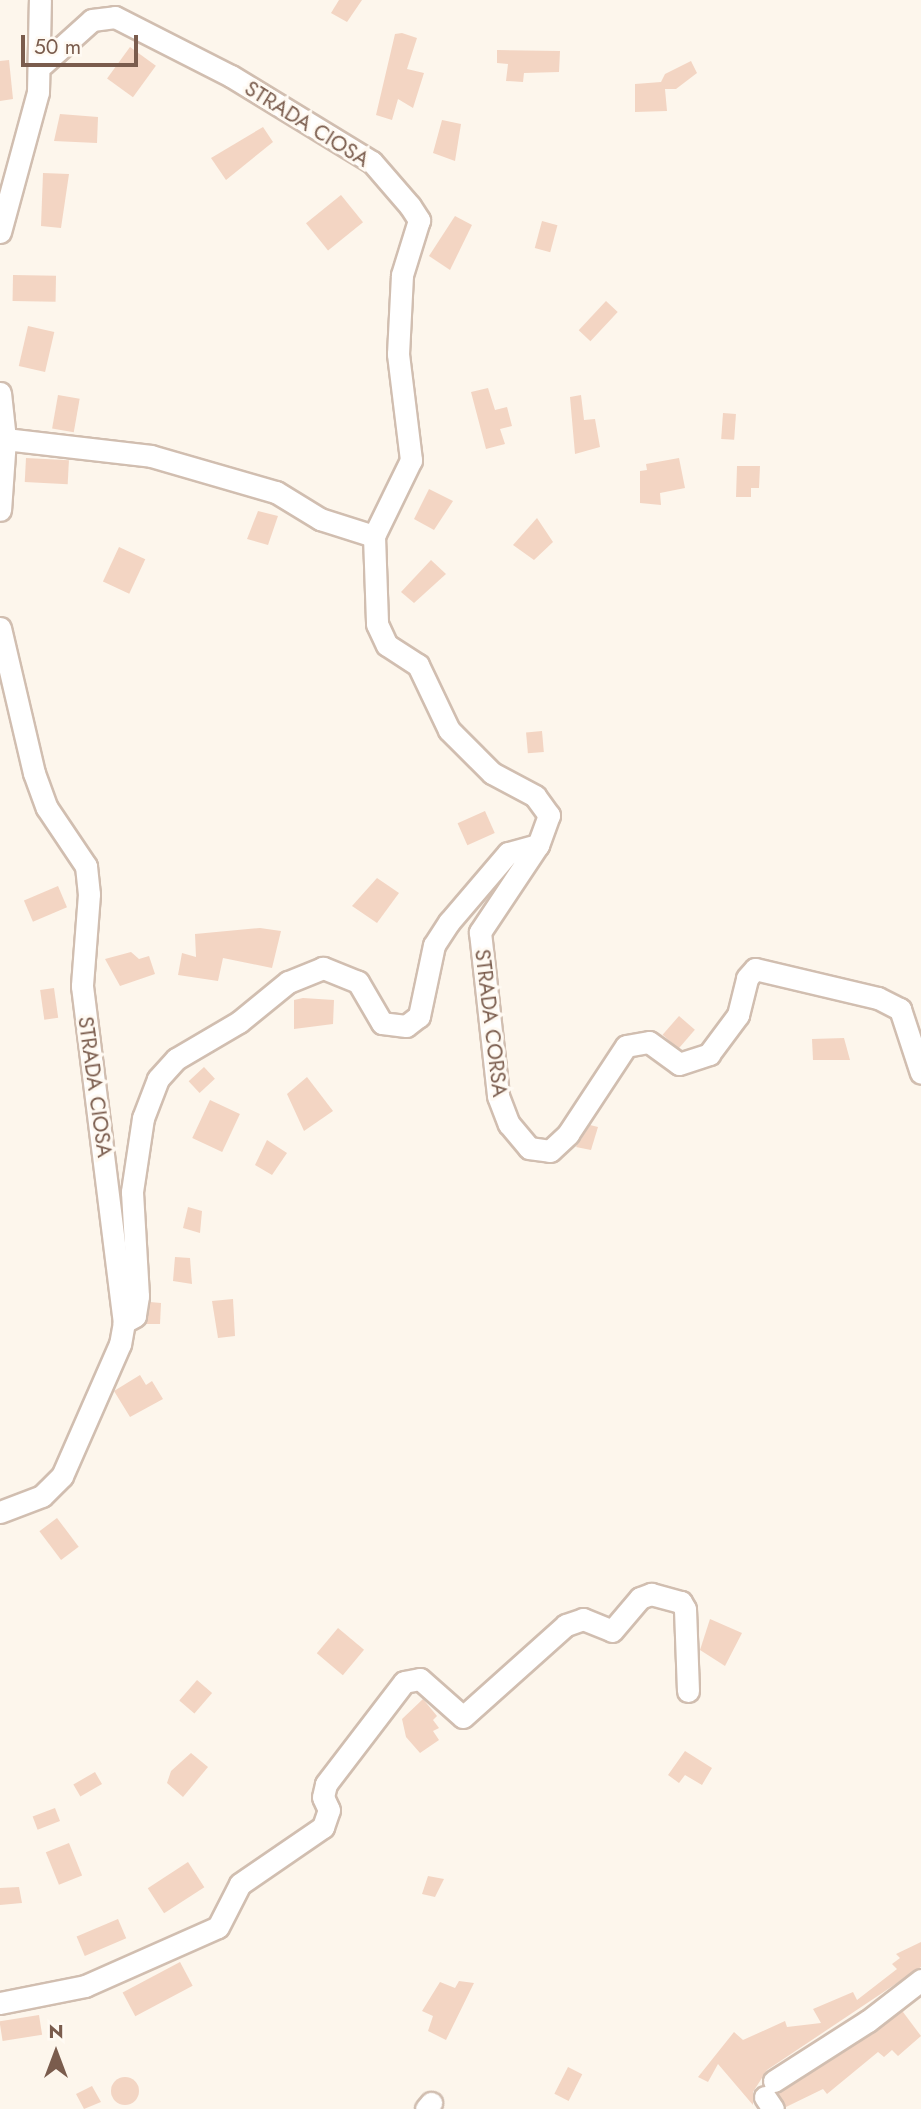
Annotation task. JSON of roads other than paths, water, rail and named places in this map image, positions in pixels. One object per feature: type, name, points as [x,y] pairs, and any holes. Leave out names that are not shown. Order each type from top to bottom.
[{"type":"street","points":[[0,232],[43,64],[40,0]]},
{"type":"street","name":"STRADA CIOSA","points":[[43,64],[92,20],[115,17],[231,76],[372,162],[419,220],[402,275],[398,354],[411,460]]},
{"type":"street","points":[[0,393],[5,439],[0,510]]},
{"type":"street","points":[[5,439],[151,456],[276,492],[320,519],[374,536]]},
{"type":"street","name":"STRADA CORSA","points":[[411,460],[374,536],[380,636],[418,665],[449,730],[492,773],[544,804],[549,827],[480,932],[498,1096],[509,1124],[529,1148],[550,1151],[569,1134],[626,1045],[649,1042],[679,1064],[709,1054],[738,1015],[747,978],[755,969],[878,998],[900,1009],[921,1073]]},
{"type":"street","name":"STRADA CIOSA","points":[[0,628],[34,773],[47,808],[86,866],[89,894],[82,985],[124,1322],[120,1344],[62,1476],[41,1496],[0,1512]]},
{"type":"street","points":[[124,1322],[137,1307],[132,1192],[143,1118],[158,1079],[176,1059],[239,1022],[288,982],[323,968],[358,982],[382,1023],[406,1026],[419,1016],[434,945],[449,922],[508,853],[538,845]]},
{"type":"street","points":[[0,2003],[85,1986],[218,1927],[240,1884],[323,1827],[329,1810],[323,1797],[326,1784],[404,1682],[420,1679],[463,1717],[566,1625],[583,1619],[612,1631],[640,1598],[651,1594],[681,1602],[685,1609],[688,1691]]},
{"type":"street","points":[[770,2096],[921,1980]]}]
